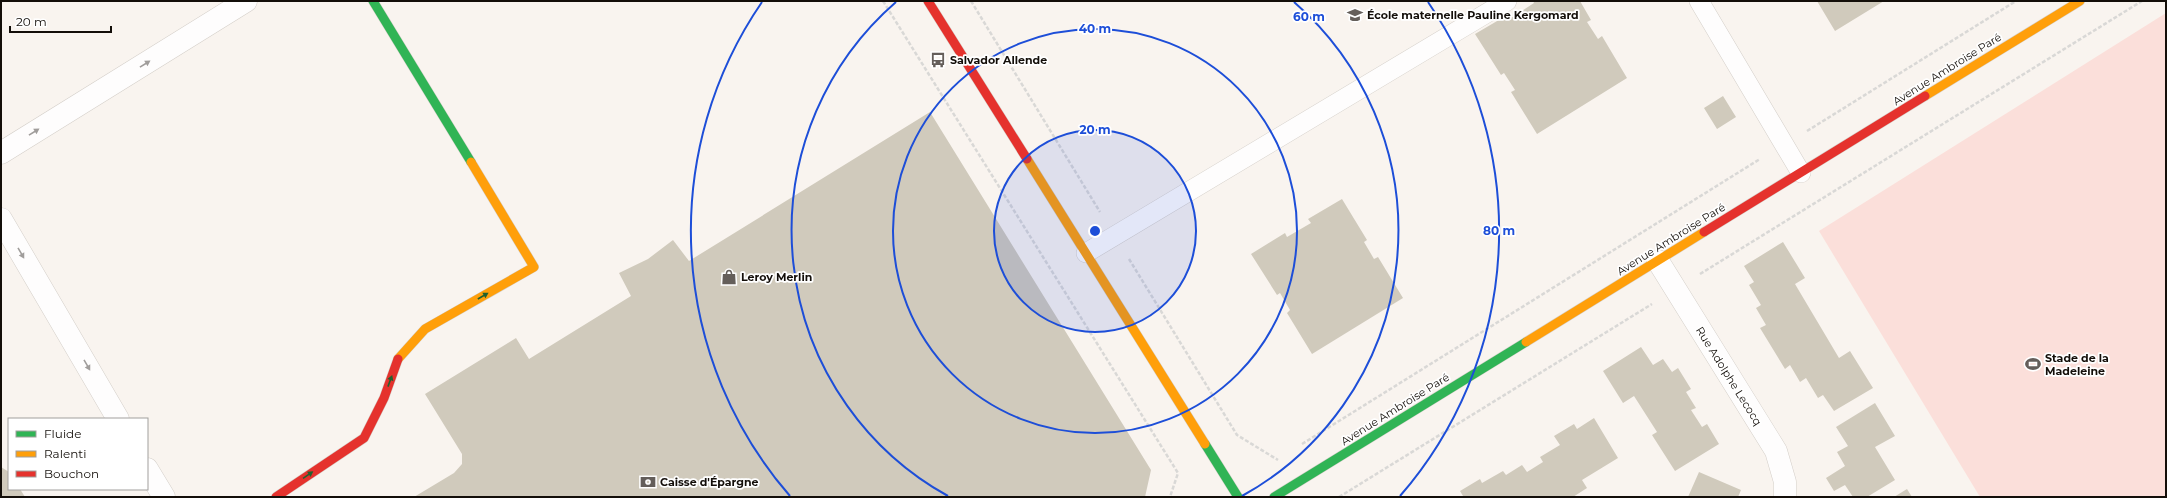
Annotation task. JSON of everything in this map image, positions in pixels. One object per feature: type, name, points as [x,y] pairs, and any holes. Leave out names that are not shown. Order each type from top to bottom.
[{"type":"street","points":[[1,153],[246,1]]},
{"type":"street","points":[[276,497],[364,438],[384,398],[399,356],[425,329],[534,267],[373,1]]},
{"type":"street","points":[[928,1],[1238,497]]},
{"type":"street","name":"Avenue Ambroise Paré","points":[[1274,497],[2080,1]]},
{"type":"street","points":[[1,219],[117,418]]},
{"type":"street","name":"Rue Adolphe Lecocq","points":[[1658,261],[1776,451],[1785,482],[1785,497]]},
{"type":"street","points":[[148,471],[164,497]]},
{"type":"lane","points":[[1086,253],[1507,1]]},
{"type":"lane","points":[[1698,1],[1801,172]]},
{"type":"path","points":[[883,1],[1178,472],[1170,497]]},
{"type":"path","points":[[1297,449],[1314,435],[2016,1]]},
{"type":"path","points":[[1339,497],[2142,1]]},
{"type":"path","points":[[1237,435],[1282,463]]},
{"type":"shaded area","name":"Stade de la Madeleine","points":[[2166,13],[2166,497],[1980,497],[1819,231]]},
{"type":"building","points":[[1533,1],[1580,1],[1591,20],[1587,22],[1598,39],[1602,36],[1627,78],[1537,134],[1511,92],[1515,90],[1504,73],[1501,75],[1475,34],[1509,14],[1511,18],[1534,3]]},
{"type":"building","points":[[1817,1],[1884,1],[1835,31]]},
{"type":"building","points":[[1723,96],[1736,117],[1717,129],[1704,108]]},
{"type":"building","points":[[930,112],[1151,470],[1145,497],[414,497],[454,473],[462,464],[462,454],[425,394],[516,338],[529,359],[631,296],[619,273],[648,259],[673,240],[689,261]]},
{"type":"building","points":[[1342,199],[1367,240],[1364,242],[1374,259],[1378,257],[1403,298],[1312,354],[1287,313],[1290,310],[1280,293],[1277,295],[1251,254],[1285,233],[1287,237],[1311,223],[1308,219]]},
{"type":"building","points":[[1783,242],[1805,278],[1795,284],[1839,358],[1850,351],[1873,388],[1834,411],[1823,395],[1818,398],[1806,378],[1800,382],[1790,365],[1785,369],[1760,328],[1766,325],[1756,308],[1761,305],[1749,285],[1754,282],[1744,266]]},
{"type":"building","points":[[1641,347],[1653,365],[1663,359],[1672,372],[1678,368],[1691,389],[1686,392],[1696,408],[1691,410],[1702,427],[1707,424],[1719,444],[1675,471],[1652,435],[1657,432],[1634,396],[1623,403],[1603,371]]},
{"type":"building","points":[[1875,403],[1895,436],[1875,447],[1895,480],[1867,497],[1853,497],[1845,485],[1834,491],[1826,478],[1845,466],[1837,452],[1848,446],[1836,427]]},
{"type":"building","points":[[1594,418],[1618,458],[1582,480],[1587,488],[1573,497],[1461,497],[1463,496],[1460,491],[1480,479],[1482,483],[1503,471],[1506,475],[1522,465],[1527,472],[1543,462],[1540,457],[1560,445],[1554,436],[1574,424],[1577,429]]},
{"type":"building","points":[[1,467],[8,471],[8,490],[21,490],[25,497],[1,497]]},
{"type":"building","points":[[1699,472],[1741,490],[1738,497],[1688,497]]},
{"type":"building","points":[[1907,489],[1912,497],[1894,497]]},
{"type":"traffic: fast","points":[[373,1],[471,162]]},
{"type":"traffic: fast","points":[[1274,497],[1526,342]]},
{"type":"traffic: fast","points":[[1205,444],[1238,497]]},
{"type":"traffic: slow","points":[[1925,96],[2080,1]]},
{"type":"traffic: slow","points":[[1027,159],[1205,444]]},
{"type":"traffic: slow","points":[[398,359],[425,329],[534,267],[471,162]]},
{"type":"traffic: slow","points":[[1526,342],[1704,232]]},
{"type":"traffic: jam","points":[[928,1],[1027,159]]},
{"type":"traffic: jam","points":[[1704,232],[1925,96]]},
{"type":"traffic: jam","points":[[276,497],[364,438],[384,398],[398,359]]},
{"type":"place","name":"École maternelle Pauline Kergomard","points":[[1355,15]]},
{"type":"place","name":"Salvador Allende","points":[[938,60]]},
{"type":"place","name":"Leroy Merlin","points":[[729,277]]},
{"type":"place","name":"Stade de la Madeleine","points":[[2033,364]]},
{"type":"place","name":"Caisse d'Épargne","points":[[648,482]]}]
